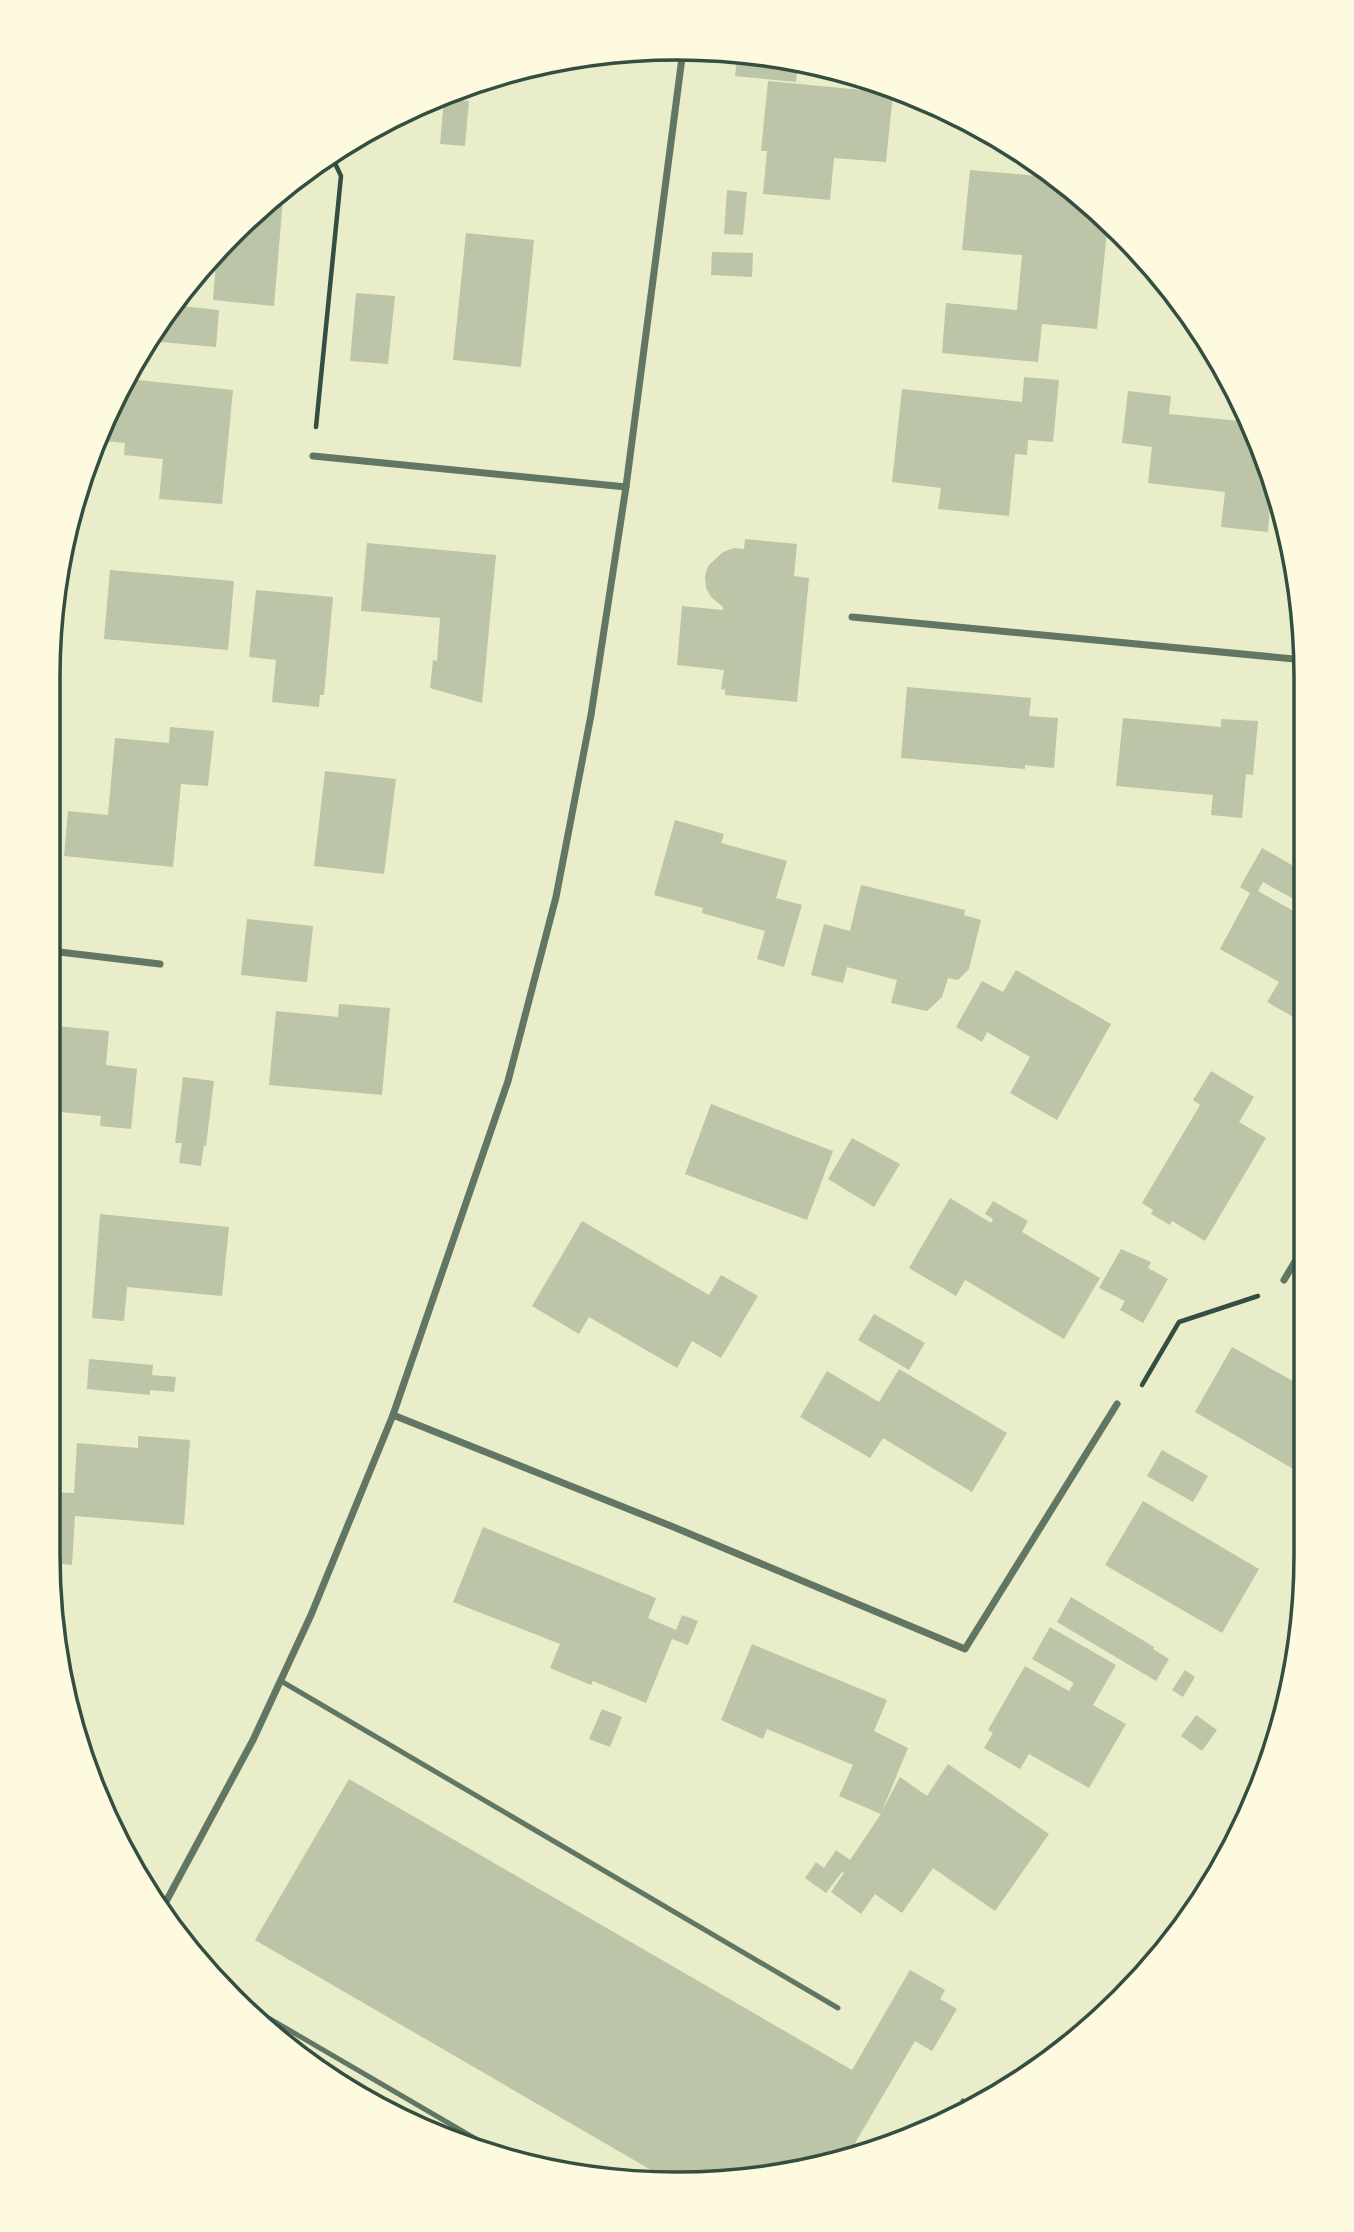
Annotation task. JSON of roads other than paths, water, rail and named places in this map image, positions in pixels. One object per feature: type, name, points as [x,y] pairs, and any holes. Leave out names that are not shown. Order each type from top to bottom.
[{"type":"street","points":[[166,1901],[253,1740],[281,1681],[393,1415],[509,1081],[556,897],[591,715],[626,487],[682,60]]},
{"type":"street","points":[[313,456],[626,487]]},
{"type":"street","points":[[852,617],[1294,659]]},
{"type":"street","points":[[60,952],[160,964]]},
{"type":"street","points":[[1284,1280],[1294,1263]]},
{"type":"street","points":[[393,1415],[671,1526],[965,1649],[1116,1404]]},
{"type":"lane","points":[[281,1681],[838,2007]]},
{"type":"lane","points":[[270,2019],[475,2138]]}]
